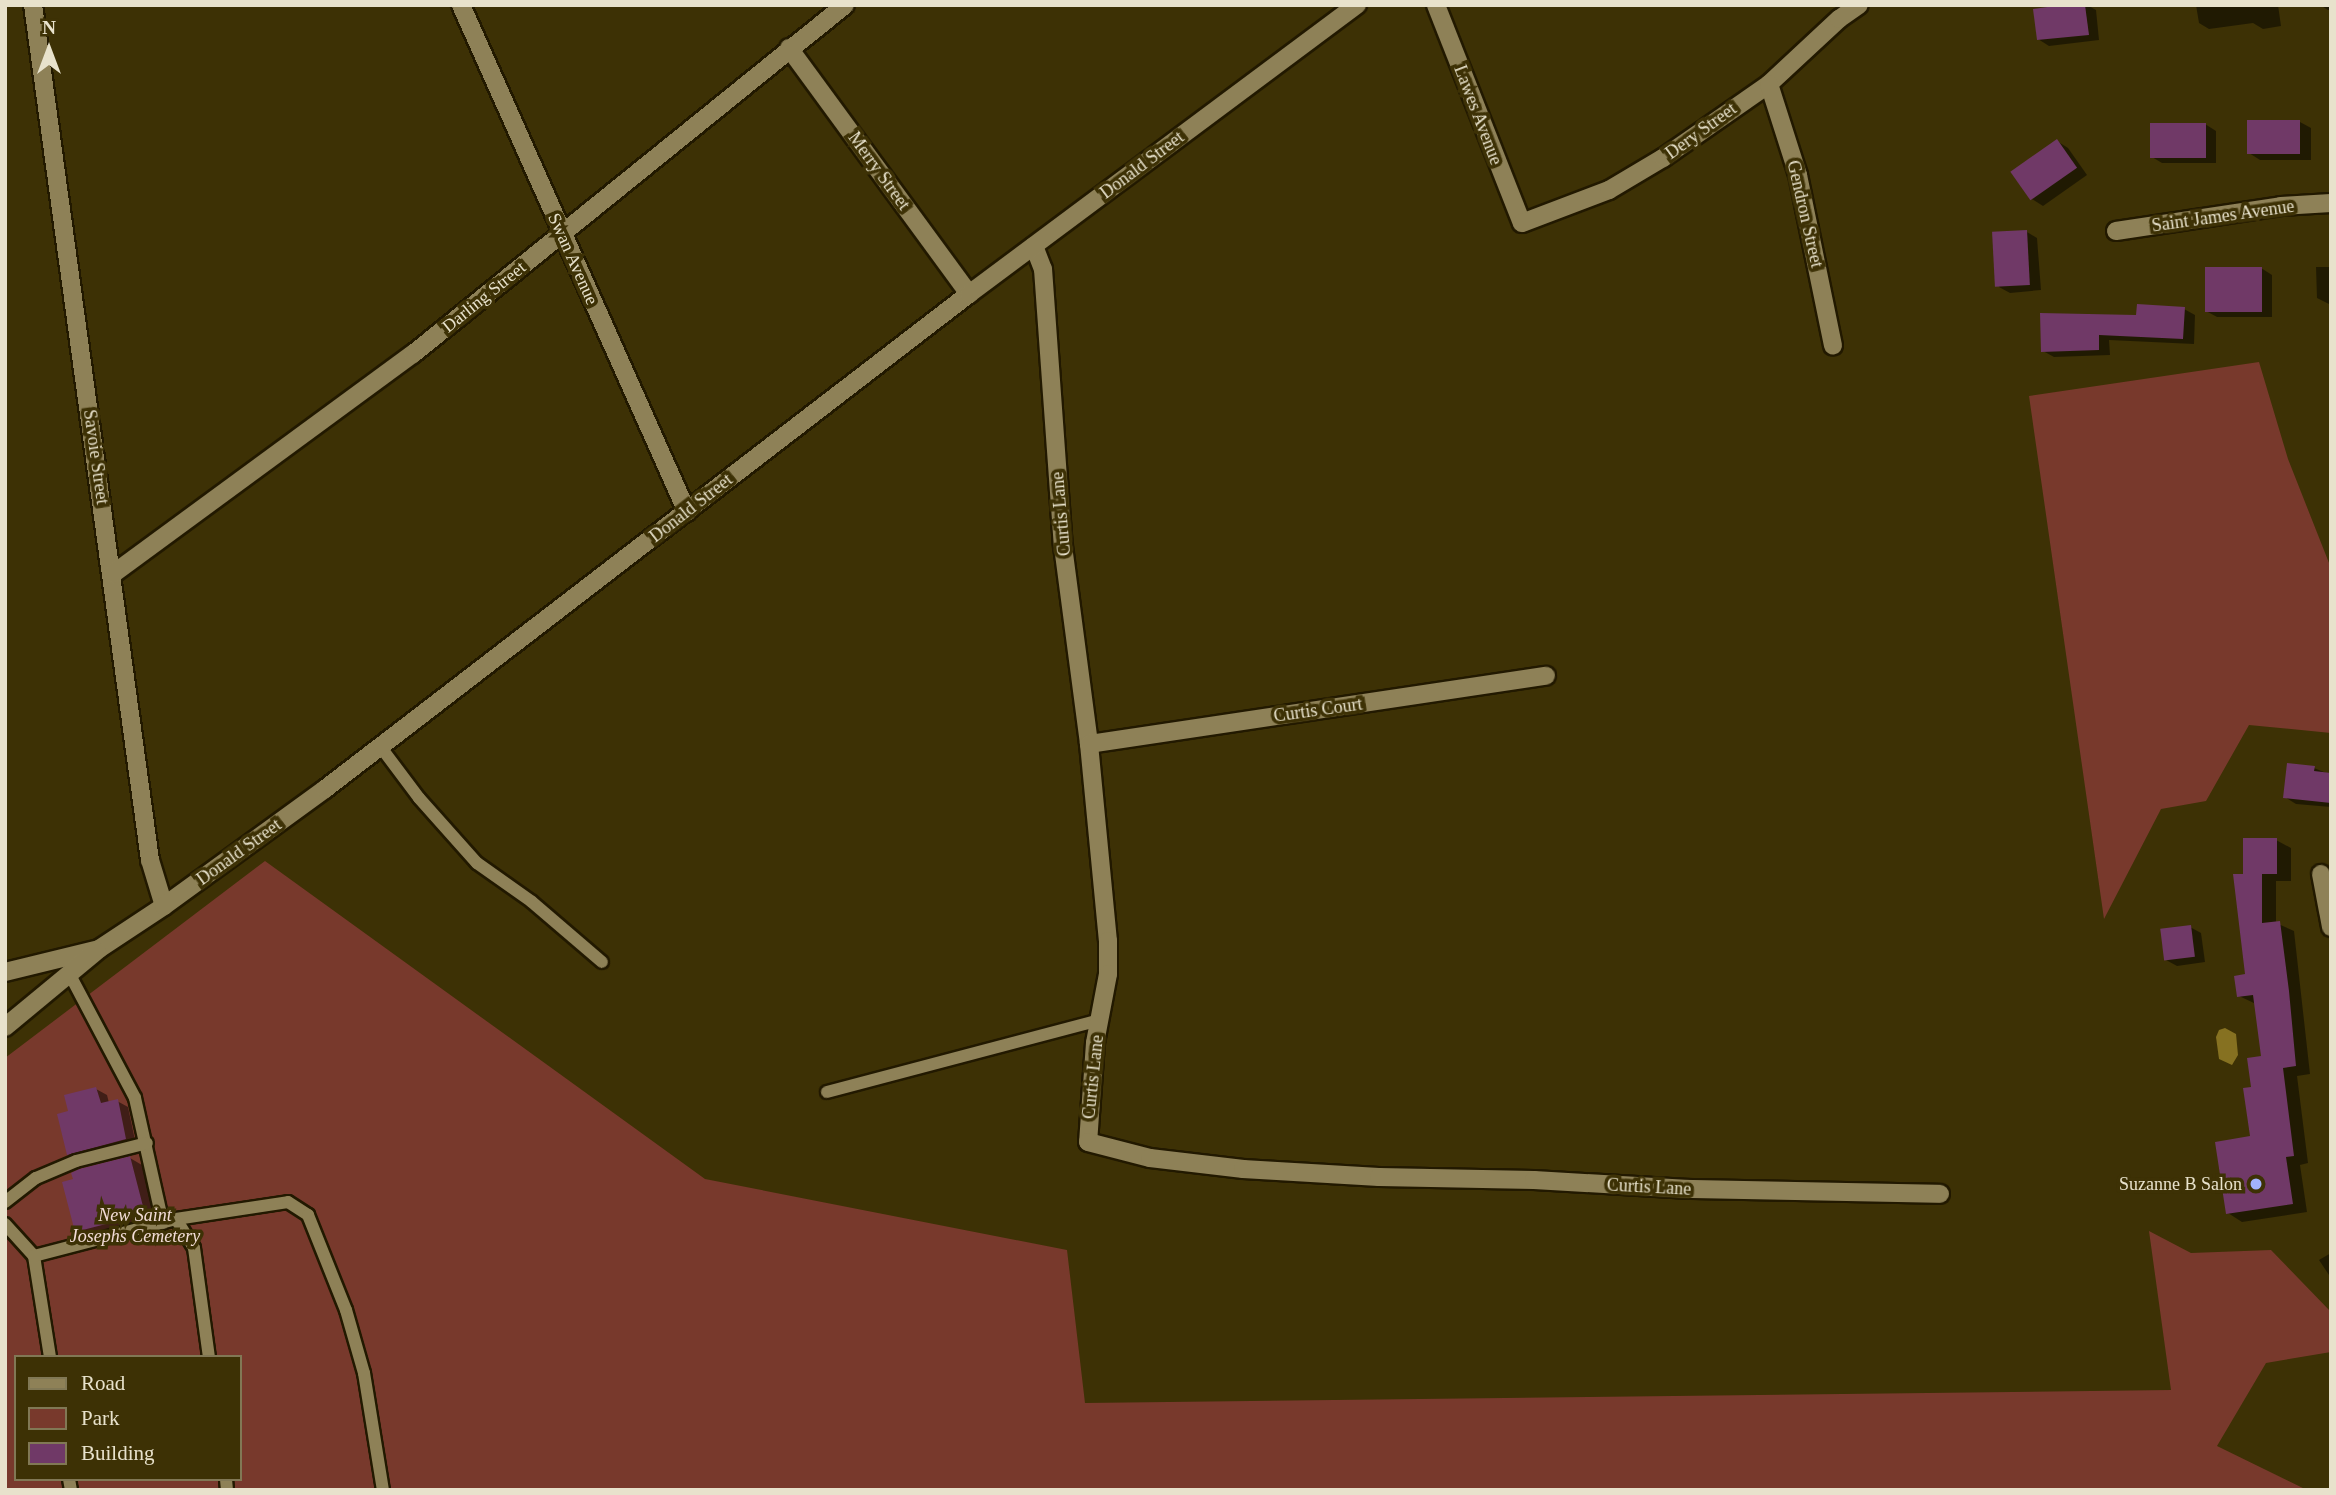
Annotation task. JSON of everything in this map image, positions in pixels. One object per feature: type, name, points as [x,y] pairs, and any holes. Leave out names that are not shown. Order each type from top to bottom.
[{"type":"street","name":"Savoie Street","points":[[33,5],[113,574],[150,860],[164,906]]},
{"type":"street","name":"Swan Avenue","points":[[461,5],[687,512]]},
{"type":"street","name":"Darling Street","points":[[113,574],[413,354],[845,5]]},
{"type":"street","name":"Donald Street","points":[[5,972],[99,949],[164,906],[380,746],[969,294],[1357,5]]},
{"type":"street","name":"Lawes Avenue","points":[[1436,5],[1522,223]]},
{"type":"street","name":"Dery Street","points":[[1522,223],[1609,190],[1663,158],[1769,84],[1839,19],[1859,5]]},
{"type":"street","name":"Merry Street","points":[[789,48],[969,294]]},
{"type":"street","name":"Gendron Street","points":[[1769,84],[1798,175],[1833,345]]},
{"type":"street","name":"Saint James Avenue","points":[[2116,231],[2281,206],[2331,203]]},
{"type":"street","name":"Curtis Lane","points":[[1034,246],[1043,269],[1063,546],[1089,744],[1108,941],[1108,974],[1100,1020],[1088,1142],[1150,1158],[1243,1169],[1689,1189],[1940,1194]]},
{"type":"street","name":"Curtis Court","points":[[1089,744],[1546,676]]},
{"type":"street","points":[[2321,874],[2331,927]]},
{"type":"street","points":[[5,1027],[99,949]]},
{"type":"lane","points":[[380,746],[419,798],[477,863],[532,902],[602,962]]},
{"type":"lane","points":[[70,975],[135,1098],[169,1221],[194,1248],[209,1355]]},
{"type":"lane","points":[[827,1092],[1100,1020]]},
{"type":"lane","points":[[5,1202],[36,1178],[76,1161],[147,1143]]},
{"type":"lane","points":[[34,1256],[169,1221],[288,1202],[308,1215],[346,1310],[364,1373],[383,1490]]},
{"type":"lane","points":[[5,1224],[34,1256],[50,1355]]},
{"type":"green space","points":[[2259,362],[2288,459],[2331,568],[2331,733],[2249,725],[2206,801],[2161,809],[2104,919],[2029,396]]},
{"type":"green space","name":"New Saint Josephs Cemetery","points":[[265,861],[705,1179],[1067,1250],[1085,1403],[2171,1390],[2149,1231],[2191,1253],[2271,1250],[2331,1312],[2331,1352],[2266,1363],[2217,1446],[2307,1490],[5,1490],[5,1058]]},
{"type":"shaded area","points":[[2225,1028],[2236,1034],[2238,1055],[2232,1065],[2219,1059],[2216,1037],[2219,1030]]},
{"type":"building","points":[[2085,5],[2089,35],[2037,40],[2033,9]]},
{"type":"building","points":[[2247,120],[2300,120],[2300,154],[2247,154]]},
{"type":"building","points":[[2150,123],[2206,123],[2206,158],[2150,158]]},
{"type":"building","points":[[2057,139],[2077,168],[2030,200],[2010,172]]},
{"type":"building","points":[[2027,230],[2030,285],[1995,287],[1992,232]]},
{"type":"building","points":[[2205,267],[2262,267],[2262,312],[2205,312]]},
{"type":"building","points":[[2137,304],[2185,307],[2183,339],[2099,335],[2099,350],[2041,352],[2040,313],[2136,315]]},
{"type":"building","points":[[2287,763],[2315,766],[2314,771],[2331,773],[2331,803],[2283,798]]},
{"type":"building","points":[[2243,838],[2277,838],[2277,874],[2262,874],[2262,923],[2280,921],[2289,991],[2296,1066],[2283,1068],[2294,1156],[2286,1157],[2293,1204],[2226,1214],[2215,1142],[2250,1136],[2243,1088],[2251,1087],[2247,1058],[2261,1056],[2253,995],[2237,997],[2234,976],[2245,974],[2233,874],[2243,874]]},
{"type":"building","points":[[2191,925],[2195,957],[2164,961],[2160,929]]},
{"type":"building","points":[[96,1087],[101,1103],[118,1099],[126,1139],[67,1155],[57,1114],[68,1111],[64,1095]]},
{"type":"building","points":[[130,1156],[145,1214],[75,1232],[62,1182],[73,1179],[71,1173],[79,1169]]},
{"type":"place","name":"Suzanne B Salon","points":[[2256,1184]]}]
